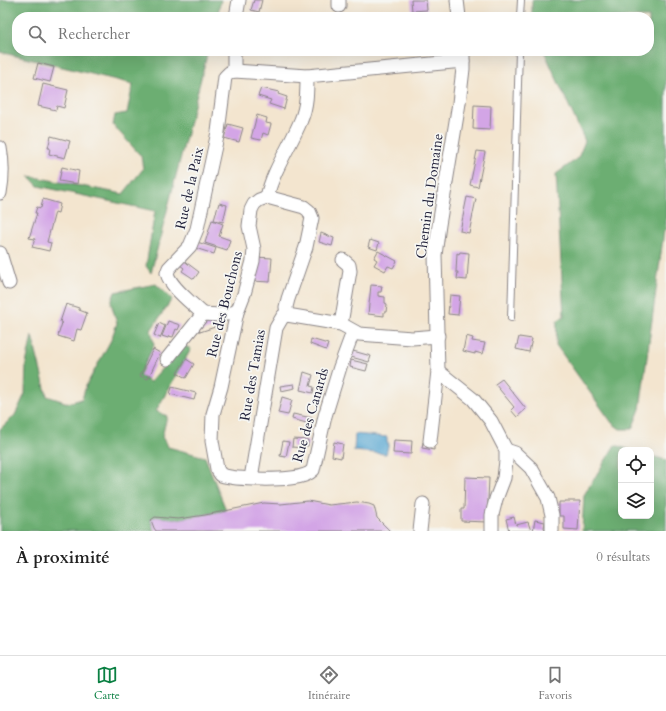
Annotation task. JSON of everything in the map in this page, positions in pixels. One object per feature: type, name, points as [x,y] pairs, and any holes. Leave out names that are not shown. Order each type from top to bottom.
[{"type":"street","points":[[237,12],[239,0]]},
{"type":"street","points":[[457,0],[458,12]]},
{"type":"street","points":[[234,56],[234,71],[308,76],[463,56]]},
{"type":"street","name":"Chemin du Domaine","points":[[430,441],[438,371],[436,255],[439,225],[459,103],[463,56]]},
{"type":"street","name":"Rue de la Paix","points":[[203,314],[173,284],[168,278],[167,273],[169,268],[190,246],[197,229],[218,132],[225,77],[234,71]]},
{"type":"street","points":[[308,76],[306,105],[302,119],[271,183],[267,197],[304,207],[309,211],[312,218],[306,247],[288,299],[286,308],[287,315],[341,324],[353,332],[360,334],[399,338],[438,336]]},
{"type":"street","points":[[0,148],[3,161],[0,192]]},
{"type":"street","name":"Rue des Bouchons","points":[[251,478],[241,479],[221,475],[217,469],[212,441],[213,414],[221,387],[237,312],[244,294],[253,261],[254,249],[249,226],[251,210],[254,204],[267,197]]},
{"type":"street","points":[[0,253],[10,283]]},
{"type":"street","points":[[341,324],[350,271],[349,265],[343,260]]},
{"type":"street","points":[[167,359],[203,314],[237,312]]},
{"type":"street","name":"Rue des Tamias","points":[[251,478],[276,328],[283,316],[287,315]]},
{"type":"street","name":"Rue des Canards","points":[[251,478],[296,478],[307,475],[313,470],[325,416],[340,367],[353,332]]},
{"type":"street","points":[[438,371],[473,399],[491,421],[506,450],[504,478],[492,515],[492,531]]},
{"type":"street","points":[[506,450],[515,453],[531,468],[548,498],[552,515],[552,531]]},
{"type":"street","points":[[420,531],[423,504]]},
{"type":"lane","points":[[520,12],[521,0]]},
{"type":"lane","points":[[511,318],[520,56]]},
{"type":"green space","points":[[0,0],[221,0],[218,12],[12,12],[12,55],[0,52]]},
{"type":"green space","points":[[532,0],[666,0],[666,229],[664,231],[640,409],[632,429],[620,429],[612,423],[556,345],[557,321],[564,316],[556,174],[578,158],[585,141],[546,56],[654,56],[654,12],[532,12]]},
{"type":"green space","points":[[17,56],[207,56],[151,273],[146,266],[155,211],[38,186],[29,176],[123,194],[143,169],[141,156],[113,125],[115,115],[127,113],[133,84]]},
{"type":"green space","points":[[156,284],[172,299],[151,330],[154,345],[139,376],[150,382],[183,345],[191,349],[156,411],[167,416],[162,437],[168,447],[205,457],[226,510],[178,519],[155,517],[151,520],[154,531],[0,531],[0,429],[15,415],[25,394],[26,364],[32,336],[47,396],[68,403],[82,399],[86,386],[111,340],[117,323],[111,303],[115,292]]},
{"type":"green space","points":[[615,445],[621,447],[618,447],[618,519],[654,519],[654,457],[666,460],[666,531],[582,531],[584,495]]},
{"type":"water","points":[[355,434],[387,437],[387,443],[389,443],[386,454],[354,451]]},
{"type":"building","points":[[254,0],[262,0],[259,12],[251,10]]},
{"type":"building","points":[[411,0],[426,0],[427,10],[412,11]]},
{"type":"building","points":[[38,63],[54,67],[50,82],[34,78]]},
{"type":"building","points":[[43,84],[68,90],[64,108],[57,106],[56,110],[38,106]]},
{"type":"building","points":[[261,88],[279,92],[278,94],[287,97],[284,109],[269,104],[271,100],[258,96]]},
{"type":"building","points":[[474,105],[491,106],[490,130],[473,129]]},
{"type":"building","points":[[257,115],[267,118],[266,123],[271,124],[268,135],[263,133],[261,140],[251,138]]},
{"type":"building","points":[[228,124],[243,128],[239,142],[224,138]]},
{"type":"building","points":[[51,136],[70,141],[65,158],[49,154],[50,148],[48,148]]},
{"type":"building","points":[[477,151],[485,152],[478,187],[470,185]]},
{"type":"building","points":[[62,167],[79,171],[77,184],[59,181]]},
{"type":"building","points":[[467,197],[476,199],[469,233],[460,231]]},
{"type":"building","points":[[43,199],[60,204],[58,213],[55,212],[47,242],[51,243],[49,251],[32,247],[35,239],[29,238],[37,213],[35,213],[37,207],[41,208]]},
{"type":"building","points":[[219,203],[227,205],[223,222],[214,220]]},
{"type":"building","points":[[212,220],[223,224],[219,236],[230,240],[227,250],[205,243]]},
{"type":"building","points":[[321,233],[334,238],[332,246],[319,242]]},
{"type":"building","points":[[370,240],[379,243],[377,250],[368,247]]},
{"type":"building","points":[[197,242],[216,248],[214,254],[195,248]]},
{"type":"building","points":[[378,251],[397,261],[393,268],[388,266],[385,271],[374,265],[377,260],[374,258]]},
{"type":"building","points":[[460,252],[469,253],[467,280],[457,279],[457,253],[459,254]]},
{"type":"building","points":[[255,257],[272,258],[270,282],[252,281]]},
{"type":"building","points":[[183,260],[199,272],[194,279],[182,271],[184,268],[180,265]]},
{"type":"building","points":[[371,285],[382,286],[381,292],[378,292],[378,296],[385,297],[385,303],[387,304],[384,316],[368,314]]},
{"type":"building","points":[[450,295],[460,296],[458,315],[448,314]]},
{"type":"building","points":[[66,304],[79,308],[79,310],[87,313],[81,330],[77,329],[74,341],[58,336],[62,323],[60,322]]},
{"type":"building","points":[[212,320],[215,327],[200,332],[198,325]]},
{"type":"building","points":[[168,321],[180,325],[178,330],[176,329],[173,337],[169,336],[168,338],[162,336]]},
{"type":"building","points":[[159,323],[165,326],[160,338],[154,335]]},
{"type":"building","points":[[466,336],[473,338],[472,341],[485,343],[482,354],[463,351]]},
{"type":"building","points":[[519,337],[532,339],[529,352],[516,349]]},
{"type":"building","points":[[311,339],[328,344],[326,350],[310,344]]},
{"type":"building","points":[[153,349],[160,353],[148,379],[140,376]]},
{"type":"building","points":[[353,351],[371,356],[369,362],[351,357]]},
{"type":"building","points":[[186,359],[194,364],[186,378],[177,373]]},
{"type":"building","points":[[351,360],[368,364],[366,371],[350,367]]},
{"type":"building","points":[[304,372],[313,375],[310,386],[314,387],[313,393],[300,390]]},
{"type":"building","points":[[502,379],[526,409],[517,417],[511,410],[514,407],[495,384]]},
{"type":"building","points":[[294,384],[295,388],[281,391],[280,386]]},
{"type":"building","points":[[172,387],[196,393],[194,400],[170,394]]},
{"type":"building","points":[[282,397],[292,400],[288,415],[278,413]]},
{"type":"building","points":[[293,414],[312,418],[310,424],[292,419]]},
{"type":"building","points":[[293,439],[308,440],[308,446],[302,446],[302,448],[292,447]]},
{"type":"building","points":[[394,440],[412,441],[411,454],[393,453]]},
{"type":"building","points":[[283,441],[289,442],[286,457],[280,456]]},
{"type":"building","points":[[334,442],[343,444],[341,458],[332,456]]},
{"type":"building","points":[[423,442],[434,444],[434,450],[422,448]]},
{"type":"building","points":[[465,477],[489,478],[487,522],[461,521],[461,509],[464,509]]},
{"type":"building","points":[[308,501],[329,505],[357,502],[369,504],[374,506],[377,518],[390,531],[156,531],[151,520],[155,517],[178,519],[205,515],[264,503],[281,504]]},
{"type":"building","points":[[580,501],[578,530],[564,529],[564,516],[559,516],[559,502]]},
{"type":"building","points":[[514,517],[516,525],[528,522],[531,531],[509,531],[506,519]]},
{"type":"building","points":[[535,520],[545,522],[545,531],[533,531]]}]
